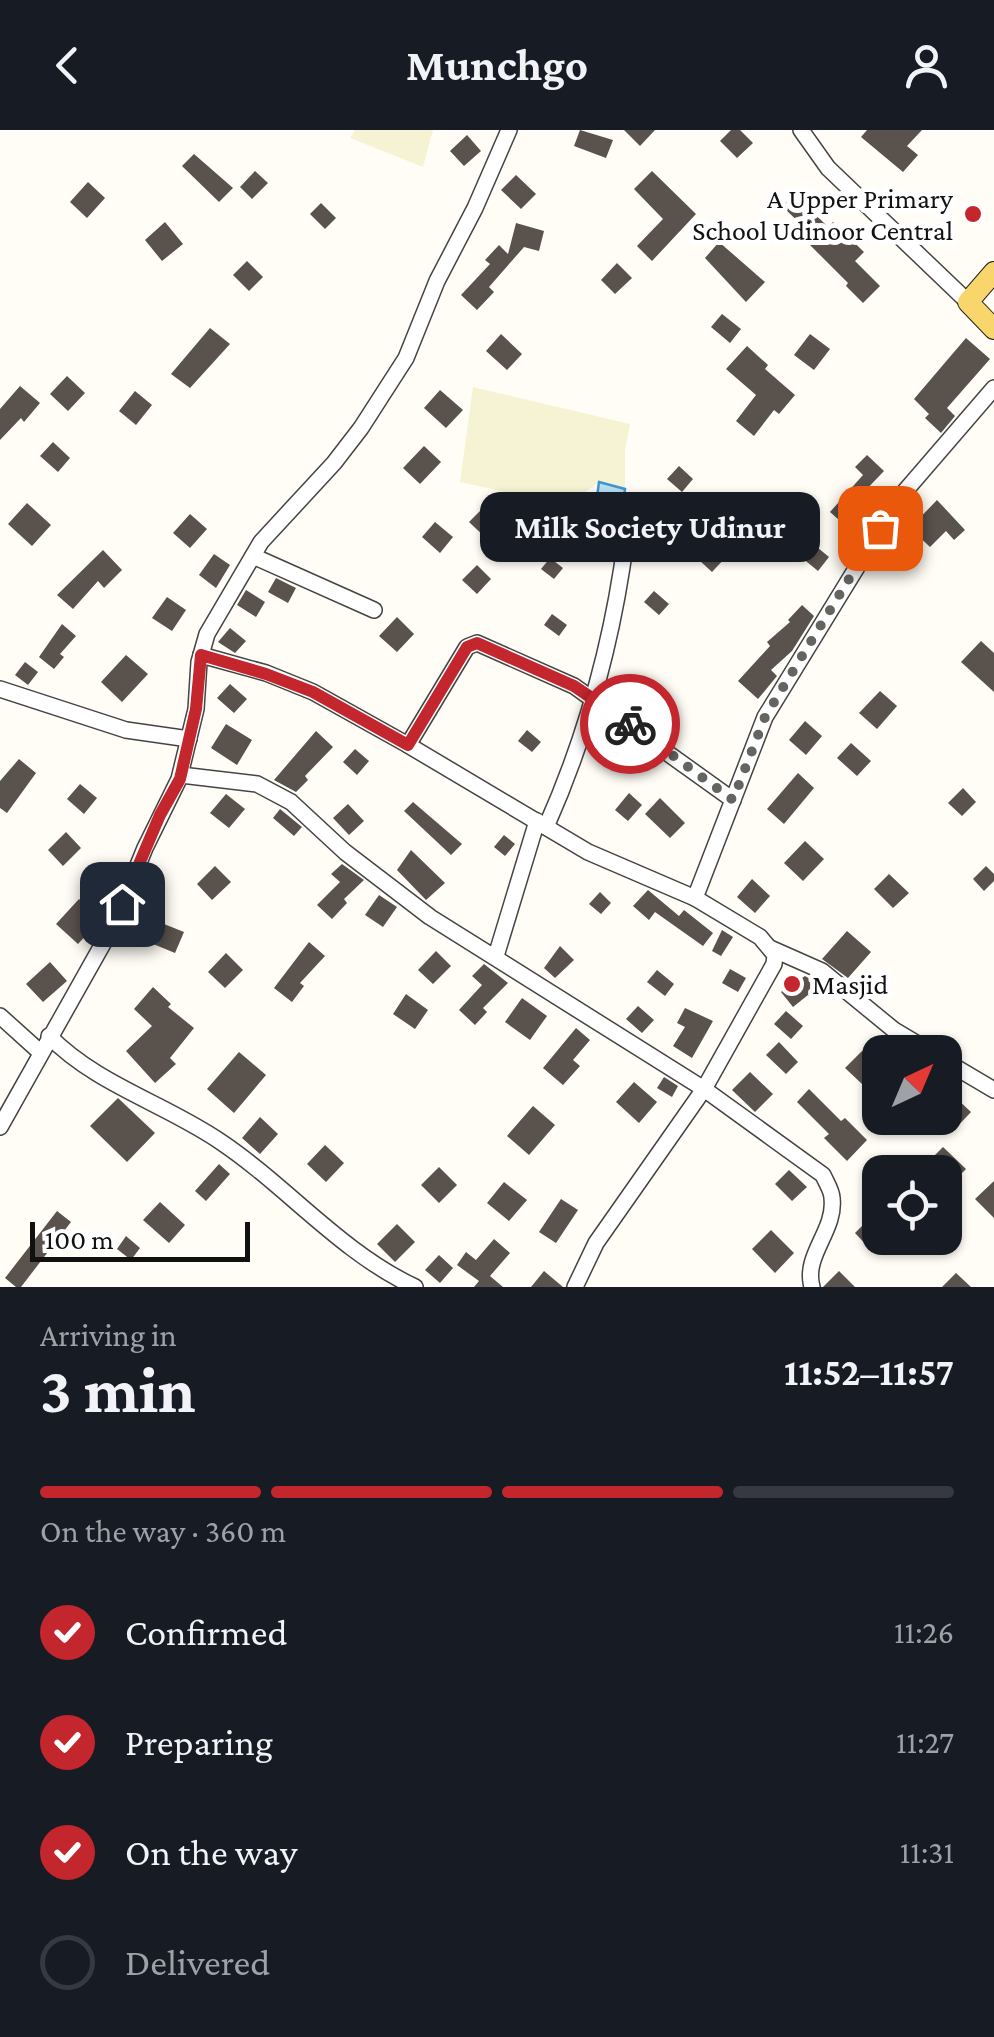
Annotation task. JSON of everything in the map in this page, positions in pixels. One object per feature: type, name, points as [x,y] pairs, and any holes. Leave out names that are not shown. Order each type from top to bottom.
[{"type":"main road","points":[[994,272],[968,302],[994,329]]},
{"type":"street","points":[[0,1127],[114,924],[180,775],[190,739],[201,655],[224,601],[288,509],[334,463],[361,428],[406,358],[443,266],[475,208],[509,130]]},
{"type":"street","points":[[800,130],[828,168],[968,302]]},
{"type":"street","points":[[695,898],[765,717],[900,497],[994,388]]},
{"type":"street","points":[[496,956],[542,824],[594,699],[618,600],[626,539]]},
{"type":"street","points":[[253,556],[374,610]]},
{"type":"street","points":[[408,745],[467,647],[477,643],[574,686],[733,800]]},
{"type":"street","points":[[201,655],[313,692],[588,852],[695,898],[760,937],[775,955],[774,964],[704,1089],[596,1243],[575,1287]]},
{"type":"street","points":[[0,689],[126,730],[190,739]]},
{"type":"street","points":[[180,775],[257,784],[292,802],[345,852],[430,918],[704,1089],[824,1174],[832,1197],[830,1224],[812,1261],[809,1285]]},
{"type":"street","points":[[770,948],[822,970],[902,1035]]},
{"type":"street","points":[[0,1016],[40,1052]]},
{"type":"street","points":[[48,1036],[87,1070],[216,1138],[341,1240],[415,1287]]},
{"type":"street","points":[[962,1071],[994,1090]]},
{"type":"shaded area","points":[[355,130],[433,130],[423,167],[350,138]]},
{"type":"shaded area","points":[[473,387],[630,424],[625,489],[599,482],[585,492],[583,509],[460,482]]},
{"type":"water","points":[[599,482],[625,489],[623,505],[596,504]]},
{"type":"building","points":[[580,130],[613,140],[606,158],[574,146]]},
{"type":"building","points":[[624,130],[655,130],[640,146]]},
{"type":"building","points":[[731,130],[740,130],[753,143],[737,158],[720,141]]},
{"type":"building","points":[[867,130],[922,130],[907,146],[918,155],[903,172],[861,137]]},
{"type":"building","points":[[467,135],[481,151],[464,166],[450,151]]},
{"type":"building","points":[[194,154],[233,188],[219,202],[182,166]]},
{"type":"building","points":[[255,171],[268,183],[252,199],[240,187]]},
{"type":"building","points":[[652,171],[696,214],[652,261],[637,246],[663,219],[634,189]]},
{"type":"building","points":[[516,175],[536,194],[521,209],[501,190]]},
{"type":"building","points":[[88,182],[105,198],[87,218],[70,202]]},
{"type":"building","points":[[795,194],[828,227],[833,222],[864,252],[855,261],[880,286],[863,303],[810,245],[816,239],[782,206]]},
{"type":"building","points":[[321,203],[336,218],[325,229],[310,214]]},
{"type":"building","points":[[165,222],[183,244],[162,261],[145,240]]},
{"type":"building","points":[[516,223],[544,231],[539,251],[524,247],[489,287],[494,292],[477,310],[461,295],[490,264],[485,260],[499,245],[508,254]]},
{"type":"building","points":[[719,242],[765,282],[746,302],[705,258]]},
{"type":"building","points":[[247,261],[263,277],[249,291],[233,275]]},
{"type":"building","points":[[617,263],[632,278],[615,294],[601,280]]},
{"type":"building","points":[[722,314],[741,329],[730,343],[711,327]]},
{"type":"building","points":[[210,328],[230,344],[190,388],[171,374]]},
{"type":"building","points":[[501,334],[522,354],[507,370],[486,351]]},
{"type":"building","points":[[810,334],[830,349],[814,370],[794,355]]},
{"type":"building","points":[[966,338],[990,359],[947,408],[955,416],[941,433],[925,418],[929,414],[914,399]]},
{"type":"building","points":[[747,346],[768,365],[765,369],[795,395],[779,414],[774,410],[754,436],[736,421],[756,395],[726,369]]},
{"type":"building","points":[[67,376],[85,393],[68,411],[50,394]]},
{"type":"building","points":[[20,386],[40,403],[24,422],[21,418],[0,440],[0,409]]},
{"type":"building","points":[[440,390],[463,410],[446,428],[424,408]]},
{"type":"building","points":[[135,391],[152,405],[136,425],[119,411]]},
{"type":"building","points":[[53,442],[70,458],[58,472],[40,456]]},
{"type":"building","points":[[424,446],[441,462],[420,484],[403,468]]},
{"type":"building","points":[[867,455],[884,471],[859,497],[874,510],[854,533],[830,512],[863,475],[855,467]]},
{"type":"building","points":[[679,466],[693,479],[682,492],[667,479]]},
{"type":"building","points":[[937,500],[965,530],[954,540],[946,531],[930,547],[910,528]]},
{"type":"building","points":[[489,502],[504,517],[485,537],[469,522]]},
{"type":"building","points":[[27,503],[51,525],[32,546],[8,524]]},
{"type":"building","points":[[190,514],[207,529],[190,548],[173,533]]},
{"type":"building","points":[[651,514],[669,533],[654,548],[635,529]]},
{"type":"building","points":[[435,522],[453,537],[440,553],[422,537]]},
{"type":"building","points":[[523,525],[553,544],[539,557],[515,535]]},
{"type":"building","points":[[581,525],[593,534],[583,547],[571,539]]},
{"type":"building","points":[[812,543],[829,557],[818,571],[801,557]]},
{"type":"building","points":[[712,546],[725,558],[712,572],[699,560]]},
{"type":"building","points":[[103,550],[122,570],[104,588],[98,581],[73,609],[57,595]]},
{"type":"building","points":[[214,554],[230,565],[216,588],[199,575]]},
{"type":"building","points":[[550,558],[563,568],[554,579],[541,569]]},
{"type":"building","points":[[477,565],[491,579],[477,594],[462,580]]},
{"type":"building","points":[[276,578],[296,588],[288,603],[268,592]]},
{"type":"building","points":[[246,590],[265,602],[256,617],[237,605]]},
{"type":"building","points":[[654,591],[669,604],[659,615],[644,602]]},
{"type":"building","points":[[167,597],[186,610],[172,631],[152,618]]},
{"type":"building","points":[[802,605],[814,616],[792,651],[771,670],[777,676],[758,699],[738,681]]},
{"type":"building","points":[[552,614],[567,625],[559,636],[544,625]]},
{"type":"building","points":[[397,617],[414,634],[397,652],[379,636]]},
{"type":"building","points":[[62,624],[76,636],[60,654],[64,657],[54,669],[39,657]]},
{"type":"building","points":[[230,628],[246,641],[235,653],[218,642]]},
{"type":"building","points":[[981,641],[994,653],[994,692],[961,662]]},
{"type":"building","points":[[126,655],[148,674],[122,702],[101,682]]},
{"type":"building","points":[[25,662],[38,672],[28,685],[15,675]]},
{"type":"building","points":[[230,684],[247,699],[234,713],[217,698]]},
{"type":"building","points":[[880,691],[897,706],[877,729],[859,713]]},
{"type":"building","points":[[805,721],[822,736],[806,755],[789,740]]},
{"type":"building","points":[[226,724],[252,740],[237,765],[211,748]]},
{"type":"building","points":[[527,730],[541,742],[532,752],[518,741]]},
{"type":"building","points":[[316,731],[333,747],[305,776],[308,780],[296,792],[274,780]]},
{"type":"building","points":[[851,743],[871,761],[857,776],[837,758]]},
{"type":"building","points":[[355,749],[369,761],[357,775],[343,762]]},
{"type":"building","points":[[19,759],[36,773],[7,813],[0,808],[0,781]]},
{"type":"building","points":[[798,773],[814,788],[784,824],[767,809]]},
{"type":"building","points":[[80,784],[97,798],[84,814],[67,799]]},
{"type":"building","points":[[963,788],[976,802],[962,816],[948,803]]},
{"type":"building","points":[[629,793],[642,805],[628,821],[615,810]]},
{"type":"building","points":[[226,794],[245,809],[229,828],[210,813]]},
{"type":"building","points":[[660,798],[685,823],[670,838],[645,814]]},
{"type":"building","points":[[413,802],[462,844],[451,855],[404,811]]},
{"type":"building","points":[[348,804],[364,821],[349,835],[333,818]]},
{"type":"building","points":[[280,809],[302,827],[294,836],[273,818]]},
{"type":"building","points":[[66,832],[81,848],[63,866],[48,850]]},
{"type":"building","points":[[504,835],[515,844],[505,856],[494,847]]},
{"type":"building","points":[[805,841],[824,859],[803,881],[784,863]]},
{"type":"building","points":[[411,850],[445,883],[426,900],[397,870]]},
{"type":"building","points":[[342,864],[364,880],[344,899],[347,903],[332,919],[317,905],[340,882],[331,874]]},
{"type":"building","points":[[215,866],[231,882],[212,900],[197,884]]},
{"type":"building","points":[[986,866],[994,874],[994,881],[984,891],[973,879]]},
{"type":"building","points":[[889,874],[909,893],[893,908],[874,889]]},
{"type":"building","points":[[752,879],[770,896],[755,913],[737,897]]},
{"type":"building","points":[[648,890],[679,916],[684,910],[713,933],[703,946],[655,912],[649,920],[633,906]]},
{"type":"building","points":[[600,892],[611,903],[601,914],[589,904]]},
{"type":"building","points":[[379,895],[397,907],[383,927],[365,915]]},
{"type":"building","points":[[79,899],[101,919],[78,944],[56,924]]},
{"type":"building","points":[[149,918],[184,932],[175,953],[141,939]]},
{"type":"building","points":[[722,930],[733,937],[721,956],[712,951]]},
{"type":"building","points":[[847,931],[871,952],[848,978],[822,959]]},
{"type":"building","points":[[309,942],[325,956],[300,983],[304,986],[292,1002],[274,988]]},
{"type":"building","points":[[560,946],[574,960],[555,978],[544,968]]},
{"type":"building","points":[[436,951],[451,966],[433,984],[418,970]]},
{"type":"building","points":[[226,953],[243,970],[225,988],[208,972]]},
{"type":"building","points":[[50,962],[67,981],[43,1002],[26,984]]},
{"type":"building","points":[[484,964],[508,983],[483,1008],[487,1012],[475,1025],[459,1010],[482,985],[472,976]]},
{"type":"building","points":[[730,969],[746,978],[738,992],[722,983]]},
{"type":"building","points":[[657,970],[674,984],[665,996],[647,982]]},
{"type":"building","points":[[805,976],[822,986],[793,1007],[781,992]]},
{"type":"building","points":[[153,987],[171,1004],[168,1007],[194,1028],[170,1058],[176,1064],[155,1083],[126,1051],[152,1026],[134,1009]]},
{"type":"building","points":[[406,994],[428,1010],[415,1029],[393,1014]]},
{"type":"building","points":[[522,998],[547,1016],[530,1040],[505,1022]]},
{"type":"building","points":[[638,1006],[654,1020],[642,1033],[626,1019]]},
{"type":"building","points":[[685,1008],[713,1021],[692,1058],[673,1046],[685,1027],[677,1023]]},
{"type":"building","points":[[786,1011],[803,1026],[791,1039],[774,1024]]},
{"type":"building","points":[[576,1028],[590,1040],[573,1060],[580,1066],[563,1085],[543,1068]]},
{"type":"building","points":[[779,1042],[798,1062],[786,1074],[766,1055]]},
{"type":"building","points":[[862,1051],[862,1084],[845,1068]]},
{"type":"building","points":[[239,1052],[266,1075],[234,1113],[207,1089]]},
{"type":"building","points":[[750,1072],[773,1094],[755,1112],[732,1090]]},
{"type":"building","points":[[664,1077],[678,1086],[672,1097],[657,1088]]},
{"type":"building","points":[[634,1082],[657,1102],[639,1123],[616,1102]]},
{"type":"building","points":[[809,1089],[867,1140],[847,1161],[824,1138],[829,1134],[797,1102]]},
{"type":"building","points":[[118,1098],[155,1133],[127,1162],[90,1126]]},
{"type":"building","points":[[962,1104],[971,1112],[962,1122]]},
{"type":"building","points":[[533,1106],[555,1125],[529,1155],[507,1136]]},
{"type":"building","points":[[260,1117],[278,1134],[260,1154],[242,1138]]},
{"type":"building","points":[[325,1145],[344,1163],[326,1182],[307,1164]]},
{"type":"building","points":[[943,1147],[951,1155],[935,1155]]},
{"type":"building","points":[[219,1164],[230,1174],[206,1201],[195,1191]]},
{"type":"building","points":[[439,1167],[457,1185],[439,1203],[421,1185]]},
{"type":"building","points":[[789,1170],[807,1187],[792,1201],[775,1184]]},
{"type":"building","points":[[994,1181],[994,1218],[975,1199]]},
{"type":"building","points":[[504,1182],[527,1200],[509,1221],[487,1203]]},
{"type":"building","points":[[561,1199],[578,1210],[556,1243],[539,1232]]},
{"type":"building","points":[[160,1202],[185,1225],[169,1243],[143,1220]]},
{"type":"building","points":[[57,1211],[71,1222],[21,1287],[16,1287],[5,1278]]},
{"type":"building","points":[[397,1224],[415,1242],[395,1262],[377,1244]]},
{"type":"building","points":[[771,1230],[794,1253],[775,1273],[752,1249]]},
{"type":"building","points":[[126,1236],[140,1248],[131,1260],[117,1249]]},
{"type":"building","points":[[494,1239],[510,1253],[490,1276],[503,1287],[474,1287],[479,1281],[457,1265],[466,1252],[476,1260]]},
{"type":"building","points":[[439,1255],[453,1268],[440,1283],[425,1270]]},
{"type":"building","points":[[544,1271],[563,1287],[531,1287]]},
{"type":"building","points":[[839,1271],[855,1287],[823,1287]]},
{"type":"building","points":[[956,1273],[971,1287],[942,1287]]},
{"type":"way so far","points":[[630,724],[733,800],[765,717],[880,528]]},
{"type":"place","name":"A Upper Primary School Udinoor Central","points":[[973,214]]},
{"type":"place","name":"Milk Society Udinur","points":[[880,528]]},
{"type":"place","name":"Masjid","points":[[792,984]]},
{"type":"route","points":[[122,904],[180,779],[196,709],[201,655],[313,692],[408,745],[450,672],[467,647],[477,643],[574,686],[630,724]]}]
